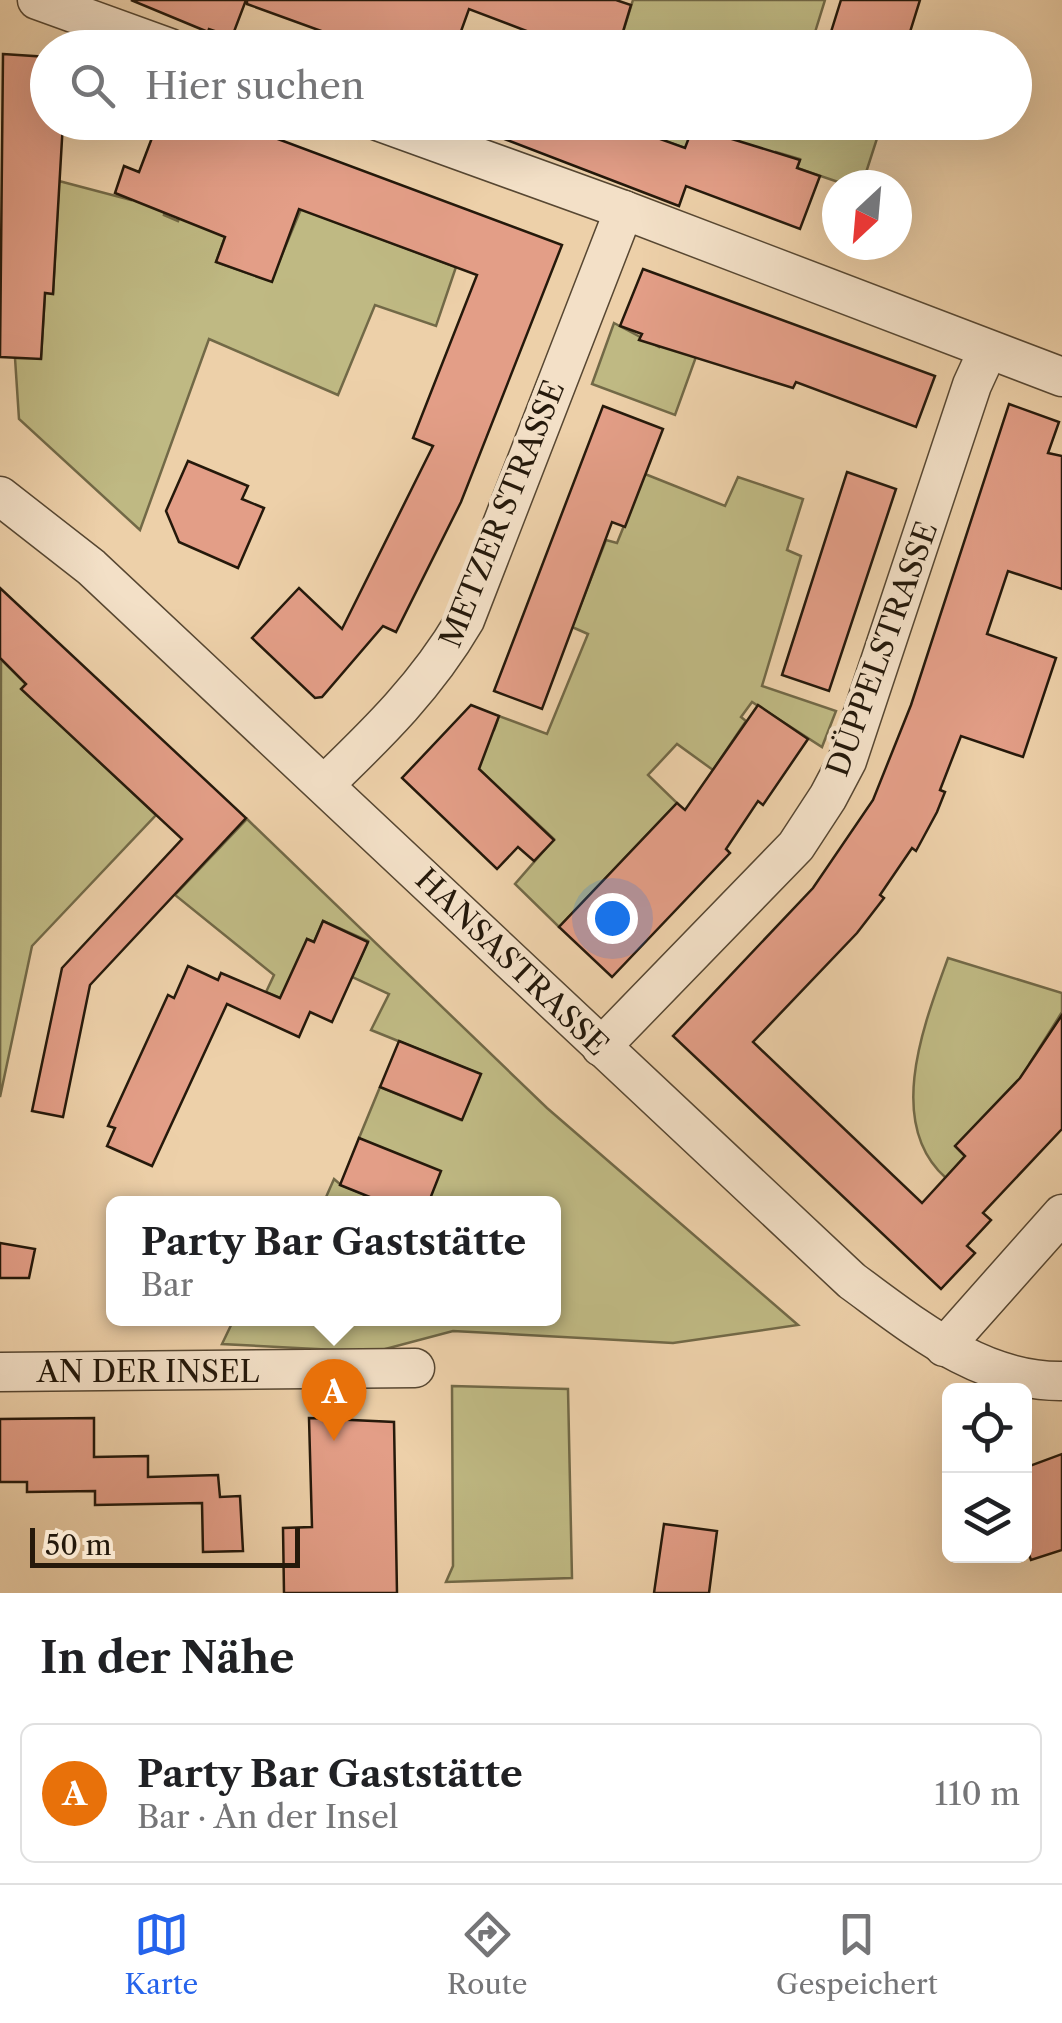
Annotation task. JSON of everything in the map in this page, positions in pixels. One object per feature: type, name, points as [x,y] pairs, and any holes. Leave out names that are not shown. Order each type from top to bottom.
[{"type":"street","points":[[37,0],[120,30]]},
{"type":"street","points":[[430,140],[1062,377]]},
{"type":"street","name":"METZER STRASSE","points":[[326,784],[408,704],[436,669],[466,620],[624,210]]},
{"type":"street","name":"DÜPPELSTRASSE","points":[[602,1047],[796,846],[848,761],[972,386],[988,350]]},
{"type":"street","name":"HANSASTRASSE","points":[[0,496],[91,567],[852,1281],[944,1348],[991,1368],[1056,1382]]},
{"type":"street","points":[[944,1348],[1062,1214]]},
{"type":"street","name":"AN DER INSEL","points":[[0,1372],[415,1368]]},
{"type":"shaded area","points":[[633,0],[825,0],[816,30],[624,30]]},
{"type":"shaded area","points":[[662,140],[713,140],[685,148]]},
{"type":"shaded area","points":[[738,140],[877,140],[867,170],[822,170],[822,176],[797,168],[800,159],[776,152],[774,157],[737,144]]},
{"type":"shaded area","points":[[59,181],[131,200],[139,181],[172,195],[164,215],[178,221],[187,200],[239,199],[216,262],[271,281],[301,209],[456,267],[436,326],[375,305],[338,395],[209,339],[140,530],[19,419],[15,358],[41,358],[45,293],[53,293]]},
{"type":"shaded area","points":[[614,323],[659,347],[661,341],[701,343],[675,415],[592,384]]},
{"type":"shaded area","points":[[645,474],[725,506],[738,477],[803,499],[787,550],[801,556],[762,686],[836,711],[822,747],[752,702],[741,717],[746,721],[713,770],[677,744],[648,775],[677,803],[559,927],[515,884],[554,839],[464,755],[494,730],[499,716],[547,734],[588,634],[572,627],[606,540],[617,543]]},
{"type":"shaded area","points":[[1,659],[26,684],[22,689],[156,815],[32,946],[0,1097]]},
{"type":"shaded area","points":[[247,819],[547,1108],[798,1325],[673,1343],[453,1331],[374,1352],[222,1344],[231,1326],[561,1326],[561,1196],[421,1196],[359,1138],[380,1087],[461,1120],[480,1074],[371,1030],[389,994],[352,977],[368,941],[323,921],[314,942],[307,939],[287,1001],[266,992],[274,975],[175,895]]},
{"type":"shaded area","points":[[948,958],[1062,993],[1062,1012],[1030,1063],[1041,1071],[956,1147],[965,1156],[946,1178],[927,1155],[917,1129],[913,1101],[921,1041]]},
{"type":"shaded area","points":[[334,1179],[368,1196],[327,1196]]},
{"type":"shaded area","points":[[452,1386],[568,1389],[572,1578],[446,1582],[453,1566]]},
{"type":"building","points":[[131,0],[246,0],[235,30],[203,30]]},
{"type":"building","points":[[247,0],[616,0],[631,5],[623,30],[524,30],[469,9],[461,30],[318,30],[247,4]]},
{"type":"building","points":[[841,0],[920,0],[911,30],[832,30]]},
{"type":"building","points":[[3,54],[30,56],[30,140],[62,140],[53,294],[45,293],[41,359],[0,357]]},
{"type":"building","points":[[151,140],[280,140],[562,245],[461,502],[396,632],[383,626],[322,697],[315,698],[252,638],[299,588],[342,629],[433,446],[413,438],[477,275],[299,209],[272,282],[216,262],[225,237],[115,193],[124,166],[139,172]]},
{"type":"building","points":[[507,140],[663,140],[685,148],[688,140],[735,140],[800,160],[797,168],[820,176],[800,229],[686,186],[679,206]]},
{"type":"building","points":[[643,269],[935,376],[916,427],[796,382],[793,388],[639,340],[642,334],[620,326]]},
{"type":"building","points":[[1009,404],[1059,422],[1048,453],[1062,456],[1062,589],[1008,571],[987,634],[1056,658],[1023,757],[961,736],[940,790],[945,792],[916,851],[912,848],[880,895],[884,898],[857,933],[753,1042],[922,1203],[965,1156],[955,1146],[1020,1078],[1062,1015],[1062,1129],[983,1213],[991,1220],[967,1246],[975,1253],[941,1289],[673,1036],[813,888],[873,800],[911,705]]},
{"type":"building","points":[[603,406],[663,429],[625,527],[612,522],[542,709],[494,691]]},
{"type":"building","points":[[188,461],[248,486],[242,499],[264,508],[238,568],[179,542],[166,511]]},
{"type":"building","points":[[847,472],[896,489],[829,691],[782,675]]},
{"type":"building","points":[[0,588],[246,818],[90,985],[63,1117],[32,1111],[62,968],[182,839],[21,689],[26,684],[0,658]]},
{"type":"building","points":[[471,705],[499,716],[479,769],[554,840],[534,861],[518,847],[497,869],[402,778]]},
{"type":"building","points":[[758,705],[808,739],[763,805],[758,801],[726,849],[730,853],[612,977],[559,927],[677,803],[685,810]]},
{"type":"building","points":[[323,921],[368,942],[332,1022],[310,1012],[299,1037],[227,1004],[152,1166],[107,1146],[115,1128],[108,1126],[168,995],[174,998],[188,966],[218,980],[221,973],[280,998],[307,939],[314,942]]},
{"type":"building","points":[[399,1041],[481,1074],[462,1120],[380,1087]]},
{"type":"building","points":[[359,1138],[441,1171],[431,1196],[367,1196],[340,1185]]},
{"type":"building","points":[[0,1243],[35,1249],[29,1278],[0,1278]]},
{"type":"building","points":[[94,1418],[94,1457],[148,1456],[148,1477],[218,1475],[220,1497],[240,1496],[243,1551],[203,1552],[202,1503],[95,1505],[95,1491],[27,1492],[27,1482],[0,1482],[0,1419]]},
{"type":"building","points":[[309,1418],[394,1422],[397,1593],[284,1593],[283,1528],[312,1527]]},
{"type":"building","points":[[1062,1454],[1062,1550],[1032,1560],[1032,1473],[1032,1465]]},
{"type":"building","points":[[664,1524],[717,1531],[709,1593],[654,1593]]},
{"type":"place","name":"Party Bar Gaststätte","points":[[334,1441]]}]
